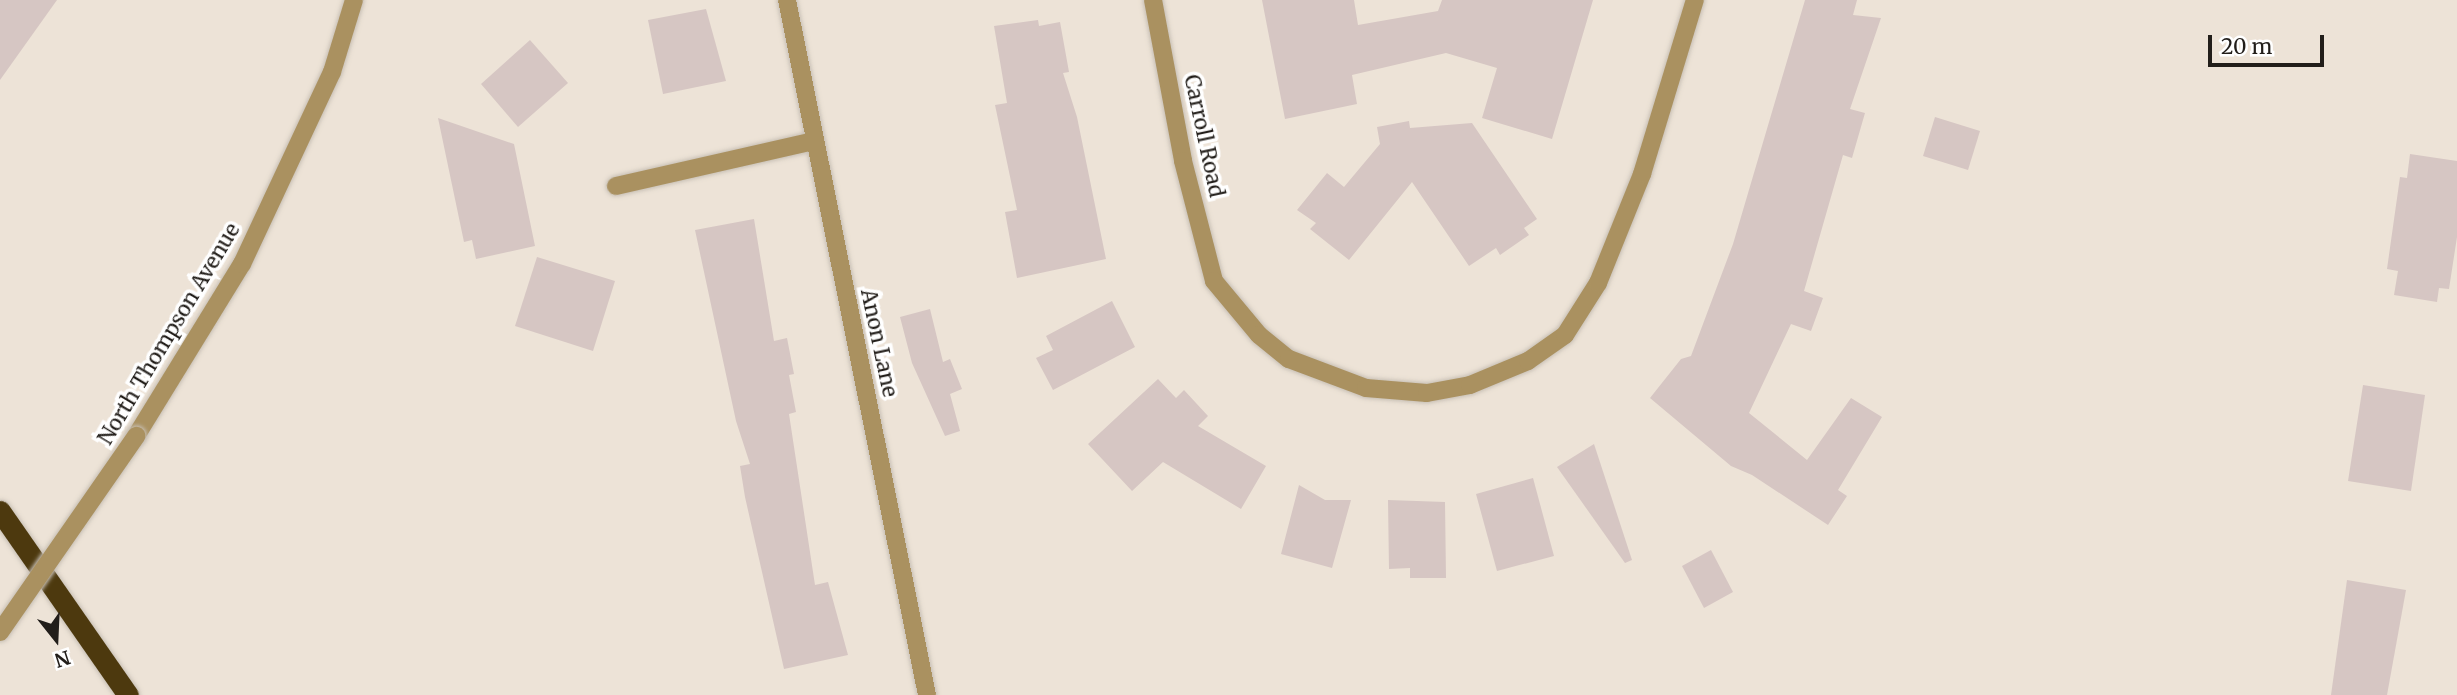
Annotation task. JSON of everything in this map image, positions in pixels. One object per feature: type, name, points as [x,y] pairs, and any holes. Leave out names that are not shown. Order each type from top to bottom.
[{"type":"highway","points":[[0,511],[128,695]]},
{"type":"street","name":"North Thompson Avenue","points":[[0,632],[136,436],[242,264],[332,72],[354,0]]},
{"type":"street","name":"Anon Lane","points":[[787,0],[927,695]]},
{"type":"street","name":"Carroll Road","points":[[1153,0],[1183,161],[1214,281],[1259,335],[1289,359],[1366,388],[1427,393],[1470,385],[1528,361],[1565,335],[1598,283],[1642,174],[1695,0]]},
{"type":"street","points":[[616,186],[814,141]]},
{"type":"building","points":[[0,0],[57,0],[0,80]]},
{"type":"building","points":[[1262,0],[1354,0],[1358,25],[1438,11],[1442,0],[1593,0],[1552,139],[1482,118],[1497,68],[1446,53],[1352,75],[1357,104],[1285,119]]},
{"type":"building","points":[[1805,0],[1857,0],[1853,15],[1881,18],[1850,109],[1865,113],[1852,158],[1843,155],[1804,291],[1823,298],[1811,331],[1791,324],[1749,413],[1807,460],[1851,398],[1882,417],[1838,490],[1847,496],[1828,525],[1752,475],[1731,466],[1650,398],[1681,359],[1691,356],[1733,244]]},
{"type":"building","points":[[706,9],[726,81],[663,94],[648,20]]},
{"type":"building","points":[[1038,20],[1039,26],[1060,22],[1069,72],[1063,73],[1077,117],[1106,259],[1017,278],[1005,212],[1017,210],[995,105],[1007,103],[994,26]]},
{"type":"building","points":[[530,40],[568,83],[518,127],[481,84]]},
{"type":"building","points":[[1935,117],[1980,131],[1968,170],[1923,156]]},
{"type":"building","points":[[438,118],[514,144],[535,246],[476,259],[472,240],[464,242]]},
{"type":"building","points":[[1409,121],[1410,128],[1472,123],[1537,219],[1524,228],[1529,235],[1500,255],[1496,248],[1469,266],[1412,182],[1349,260],[1310,229],[1316,223],[1297,210],[1327,173],[1344,187],[1380,144],[1377,127]]},
{"type":"building","points":[[2410,154],[2457,161],[2457,237],[2449,289],[2439,288],[2437,302],[2394,295],[2398,271],[2387,269],[2400,177],[2407,178]]},
{"type":"building","points":[[754,219],[774,341],[787,338],[794,374],[789,375],[796,412],[789,414],[815,585],[828,582],[848,655],[784,669],[745,497],[740,466],[750,464],[736,421],[695,230]]},
{"type":"building","points":[[537,257],[615,281],[593,351],[515,326]]},
{"type":"building","points":[[1112,301],[1135,347],[1053,390],[1036,358],[1053,350],[1046,336]]},
{"type":"building","points":[[930,309],[943,362],[950,359],[962,389],[950,394],[960,431],[945,436],[912,363],[900,317]]},
{"type":"building","points":[[1158,379],[1176,398],[1184,390],[1208,416],[1198,426],[1266,466],[1241,509],[1163,462],[1132,491],[1088,444]]},
{"type":"building","points":[[2363,385],[2425,395],[2411,491],[2348,481]]},
{"type":"building","points":[[1594,444],[1632,560],[1625,563],[1557,467]]},
{"type":"building","points":[[1533,478],[1554,556],[1497,571],[1476,494]]},
{"type":"building","points":[[1299,485],[1325,500],[1351,500],[1332,568],[1281,554]]},
{"type":"building","points":[[1388,500],[1445,502],[1446,578],[1410,578],[1410,568],[1389,569]]},
{"type":"building","points":[[1711,550],[1733,592],[1704,608],[1682,566]]},
{"type":"building","points":[[2347,580],[2406,590],[2387,695],[2331,695]]}]
